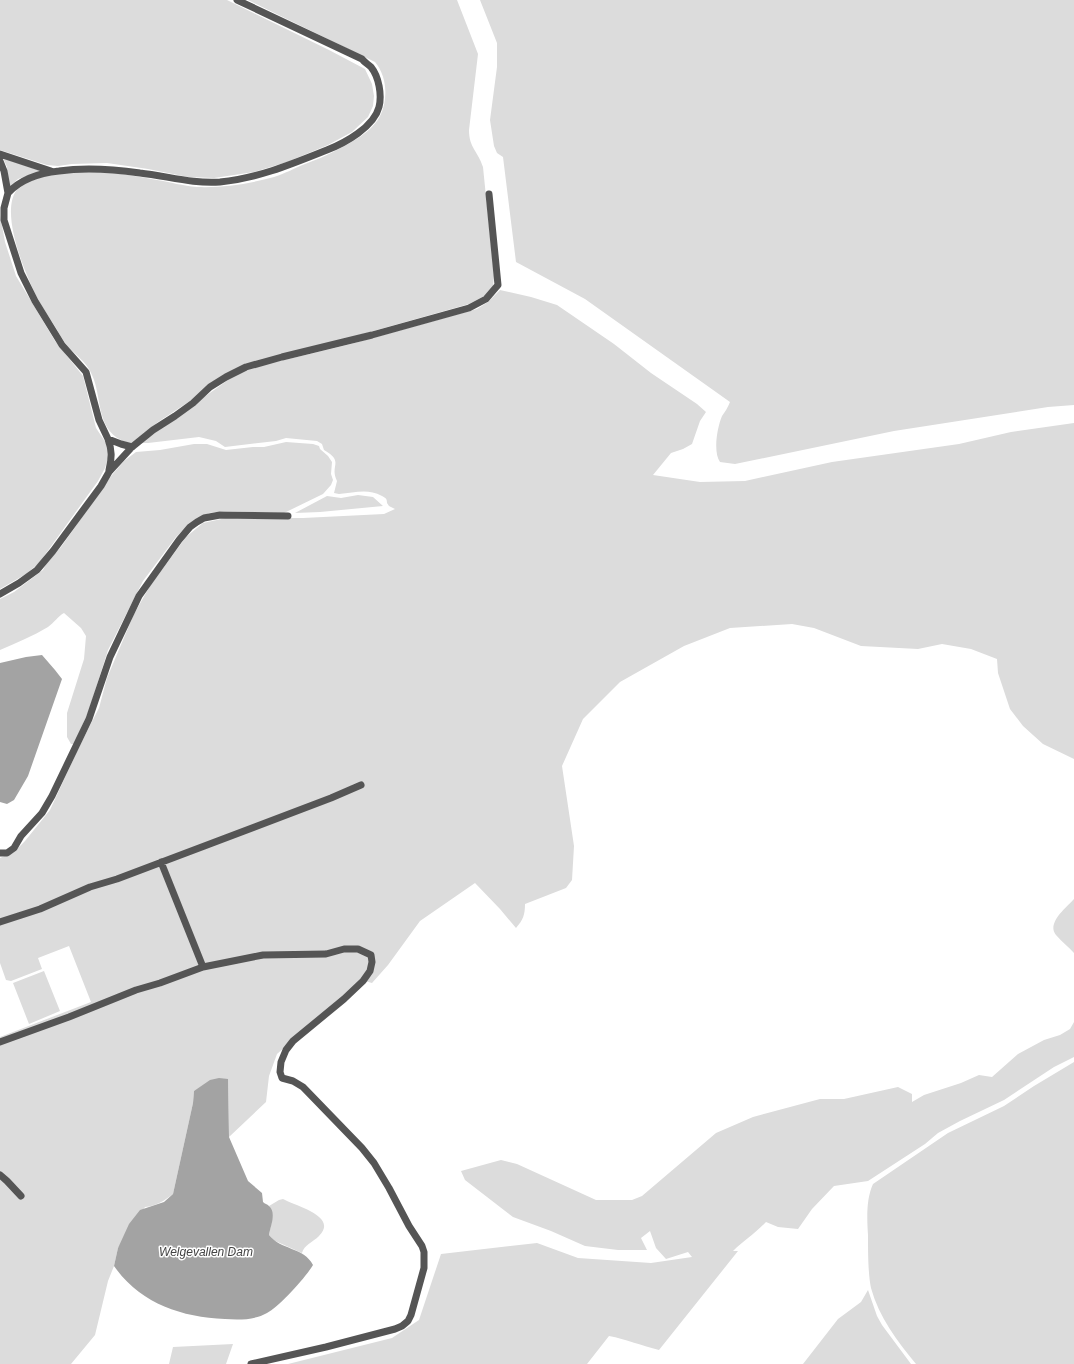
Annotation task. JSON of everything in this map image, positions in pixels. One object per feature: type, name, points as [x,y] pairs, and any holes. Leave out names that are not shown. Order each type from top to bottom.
[{"type":"street","points":[[109,472],[112,459],[112,450],[99,420],[86,372],[62,345],[35,301],[21,273],[4,220],[4,208],[8,194],[14,186],[22,181],[45,172],[76,168],[103,168],[192,182],[220,182],[247,178],[276,171],[337,146],[362,130],[374,118],[379,109],[380,102],[378,82],[371,68],[362,59],[237,0]]},
{"type":"street","points":[[0,154],[53,171]]},
{"type":"street","points":[[0,160],[4,171],[8,194]]},
{"type":"street","points":[[0,594],[37,570],[53,551],[101,486],[109,472],[132,447],[153,430],[193,403],[210,387],[226,377],[246,367],[470,308],[486,299],[498,285],[489,194]]},
{"type":"street","points":[[108,439],[132,447]]},
{"type":"street","points":[[0,853],[7,853],[14,848],[21,836],[42,813],[52,796],[89,718],[110,657],[139,596],[186,532],[204,518],[220,515],[288,516]]},
{"type":"street","points":[[0,922],[40,909],[90,887],[118,879],[331,798],[361,785]]},
{"type":"street","points":[[161,862],[203,967]]},
{"type":"street","points":[[0,1042],[69,1017],[136,990],[203,967],[262,955],[326,954],[344,949],[358,949],[371,955],[372,962],[370,971],[363,981],[344,999],[293,1041],[286,1050],[280,1062],[280,1072],[282,1078],[293,1080],[303,1087],[370,1156],[387,1184],[424,1252],[424,1268],[414,1306],[408,1321],[395,1329],[251,1364]]},
{"type":"street","points":[[0,1175],[21,1196]]},
{"type":"shaded area","points":[[0,0],[227,0],[365,69],[372,84],[374,96],[373,106],[368,117],[352,132],[328,145],[287,162],[254,172],[214,178],[188,177],[107,163],[58,166],[47,165],[0,150]]},
{"type":"shaded area","points":[[248,0],[457,0],[478,54],[469,136],[483,167],[494,276],[493,287],[488,294],[469,304],[352,337],[246,364],[158,422],[132,443],[127,442],[113,435],[107,428],[103,420],[95,383],[90,370],[69,348],[33,289],[16,245],[11,215],[12,202],[16,191],[25,184],[39,178],[72,172],[108,172],[125,174],[197,187],[226,186],[255,182],[278,176],[328,155],[355,140],[373,126],[381,114],[385,101],[384,80],[375,62]]},
{"type":"shaded area","points":[[480,0],[1074,0],[1074,405],[1048,407],[894,431],[735,464],[720,462],[716,446],[717,433],[722,416],[730,402],[585,299],[516,262],[503,157],[497,153],[494,146],[490,120],[497,67],[497,43]]},
{"type":"shaded area","points":[[3,158],[41,171],[18,179],[9,187],[7,167]]},
{"type":"shaded area","points":[[0,215],[5,242],[16,276],[55,341],[83,376],[96,428],[106,443],[108,458],[105,468],[98,481],[39,563],[26,574],[0,589]]},
{"type":"shaded area","points":[[500,290],[557,305],[614,344],[651,373],[697,404],[706,412],[700,421],[692,444],[671,453],[653,475],[700,482],[745,481],[832,462],[959,444],[1011,432],[1074,423],[1074,759],[1043,744],[1023,726],[1010,709],[998,673],[997,659],[971,649],[942,644],[918,649],[861,646],[814,628],[792,624],[730,628],[684,646],[620,682],[583,719],[562,766],[574,846],[572,880],[566,888],[525,904],[523,917],[516,928],[475,883],[420,921],[388,965],[372,983],[361,980],[277,1054],[269,1076],[266,1102],[229,1137],[228,1079],[194,1091],[193,1103],[173,1194],[160,1203],[145,1207],[118,1248],[114,1266],[108,1281],[95,1335],[71,1364],[0,1364],[0,1037],[91,1002],[69,946],[38,958],[42,969],[11,981],[6,980],[0,963],[0,858],[14,852],[50,810],[99,708],[107,678],[134,614],[150,586],[186,537],[203,523],[226,518],[303,518],[384,514],[395,509],[389,506],[384,497],[371,492],[334,493],[337,481],[335,476],[335,461],[330,454],[324,450],[322,444],[317,441],[286,438],[276,441],[225,447],[216,441],[199,437],[140,443],[228,380],[248,370],[270,363],[351,344],[477,309],[488,302]]},
{"type":"shaded area","points":[[286,442],[313,444],[319,446],[332,462],[331,474],[333,480],[331,485],[323,494],[284,513],[224,511],[209,513],[192,522],[176,537],[143,581],[108,650],[89,710],[74,744],[71,744],[67,737],[67,713],[84,659],[86,636],[81,628],[64,613],[48,627],[0,650],[0,599],[14,592],[43,570],[112,475],[124,461],[136,452],[160,450],[194,444],[207,444],[226,450],[264,447]]},
{"type":"shaded area","points":[[358,495],[373,497],[383,506],[295,513],[327,496],[341,498]]},
{"type":"shaded area","points":[[1074,899],[1074,953],[1056,935],[1054,925],[1055,920]]},
{"type":"shaded area","points":[[44,971],[60,1011],[29,1024],[13,983]]},
{"type":"shaded area","points":[[1074,1022],[1074,1057],[1054,1067],[1004,1100],[938,1133],[925,1144],[868,1181],[834,1186],[812,1209],[798,1229],[778,1227],[766,1222],[733,1251],[738,1251],[659,1350],[609,1336],[587,1364],[288,1364],[392,1338],[419,1320],[441,1254],[537,1243],[578,1258],[651,1263],[692,1257],[688,1252],[666,1259],[656,1248],[650,1231],[641,1238],[647,1250],[618,1250],[585,1246],[551,1231],[513,1217],[465,1180],[461,1171],[501,1160],[517,1164],[596,1200],[632,1200],[642,1196],[716,1133],[753,1117],[820,1099],[844,1099],[898,1087],[912,1094],[912,1102],[924,1095],[961,1083],[979,1075],[992,1077],[1018,1054],[1044,1040],[1060,1035],[1070,1029]]},
{"type":"shaded area","points":[[1074,1062],[1074,1364],[916,1364],[889,1328],[874,1299],[871,1288],[867,1216],[869,1196],[873,1184],[948,1133],[1004,1106]]},
{"type":"shaded area","points":[[283,1199],[320,1217],[324,1223],[324,1229],[319,1236],[303,1250],[302,1253],[273,1240],[269,1235],[272,1213],[269,1206]]},
{"type":"shaded area","points":[[868,1290],[877,1316],[882,1325],[911,1364],[803,1364],[838,1319],[861,1302]]},
{"type":"shaded area","points":[[233,1344],[226,1364],[169,1364],[173,1347]]},
{"type":"water","points":[[42,655],[62,679],[28,776],[14,800],[7,804],[0,802],[0,663]]},
{"type":"water","name":"Welgevallen Dam","points":[[219,1078],[228,1079],[229,1137],[248,1181],[262,1193],[263,1202],[269,1206],[273,1212],[269,1235],[279,1243],[304,1255],[313,1265],[305,1277],[272,1310],[257,1317],[247,1319],[208,1318],[162,1306],[136,1290],[124,1279],[114,1266],[118,1248],[129,1224],[140,1210],[164,1202],[173,1194],[193,1103],[194,1091],[210,1080]]}]
